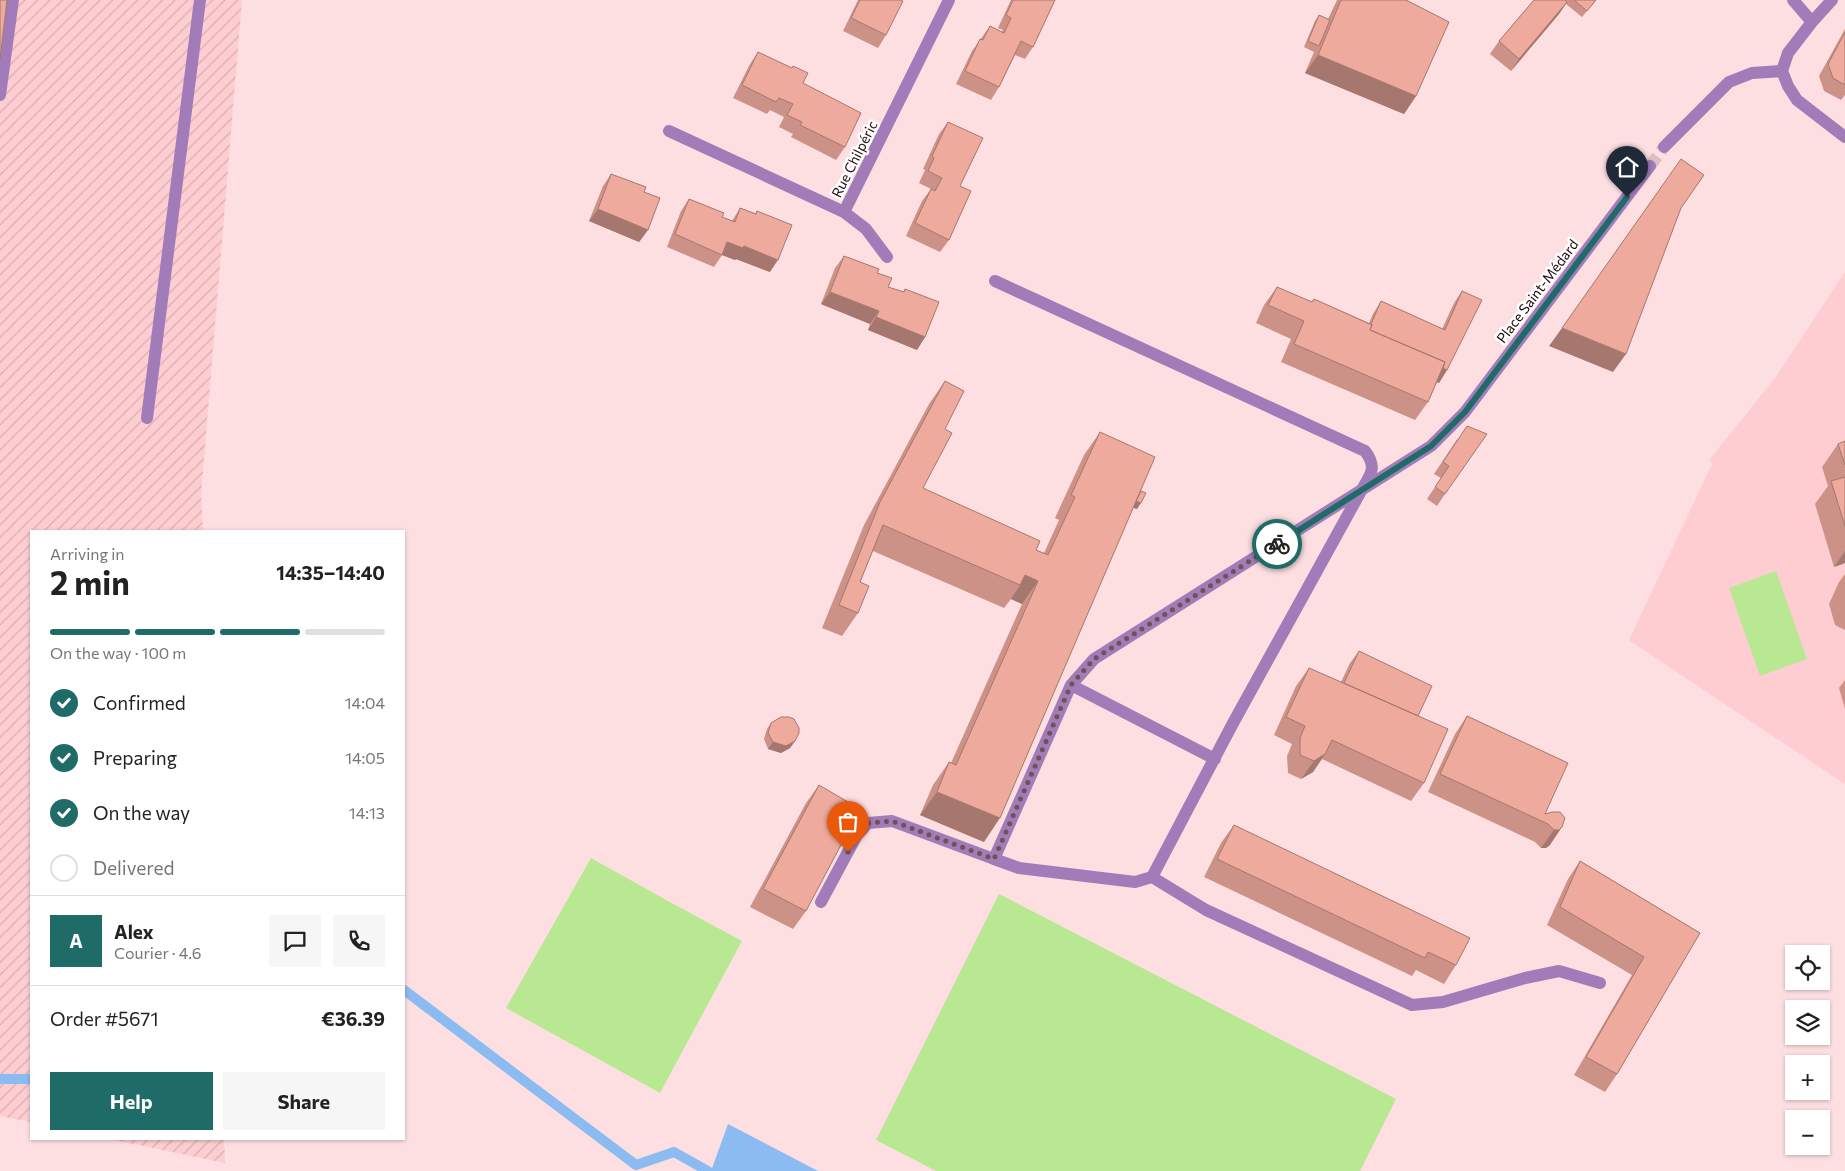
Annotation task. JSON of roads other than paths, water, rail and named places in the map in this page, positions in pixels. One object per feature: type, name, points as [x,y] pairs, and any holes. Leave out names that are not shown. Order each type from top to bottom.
[{"type":"street","points":[[0,95],[13,0]]},
{"type":"street","points":[[147,418],[200,0]]},
{"type":"street","name":"Rue Chilpéric","points":[[669,131],[844,212],[949,0]]},
{"type":"street","points":[[1793,0],[1812,22]]},
{"type":"street","points":[[1832,0],[1788,53],[1782,71],[1788,86],[1797,100],[1845,137]]},
{"type":"street","points":[[1664,147],[1729,82],[1752,73],[1782,71]]},
{"type":"street","name":"Place Saint-Médard","points":[[994,859],[1071,685],[1094,659],[1431,446],[1465,412],[1650,166]]},
{"type":"street","points":[[844,212],[866,229],[887,257]]},
{"type":"street","points":[[821,902],[857,835],[868,823],[892,821],[1019,868],[1135,882],[1152,877],[1372,470],[1372,460],[1365,451],[995,281]]},
{"type":"street","points":[[1071,685],[1215,759]]},
{"type":"street","points":[[1152,877],[1206,910],[1412,1005],[1444,1002],[1525,978],[1559,971],[1600,983]]},
{"type":"water","points":[[728,1124],[818,1171],[711,1171]]},
{"type":"waterway","points":[[405,991],[636,1165],[674,1152],[708,1171]]},
{"type":"waterway","points":[[0,1079],[30,1079]]},
{"type":"tunnel","points":[[1650,166],[1664,147]]}]
